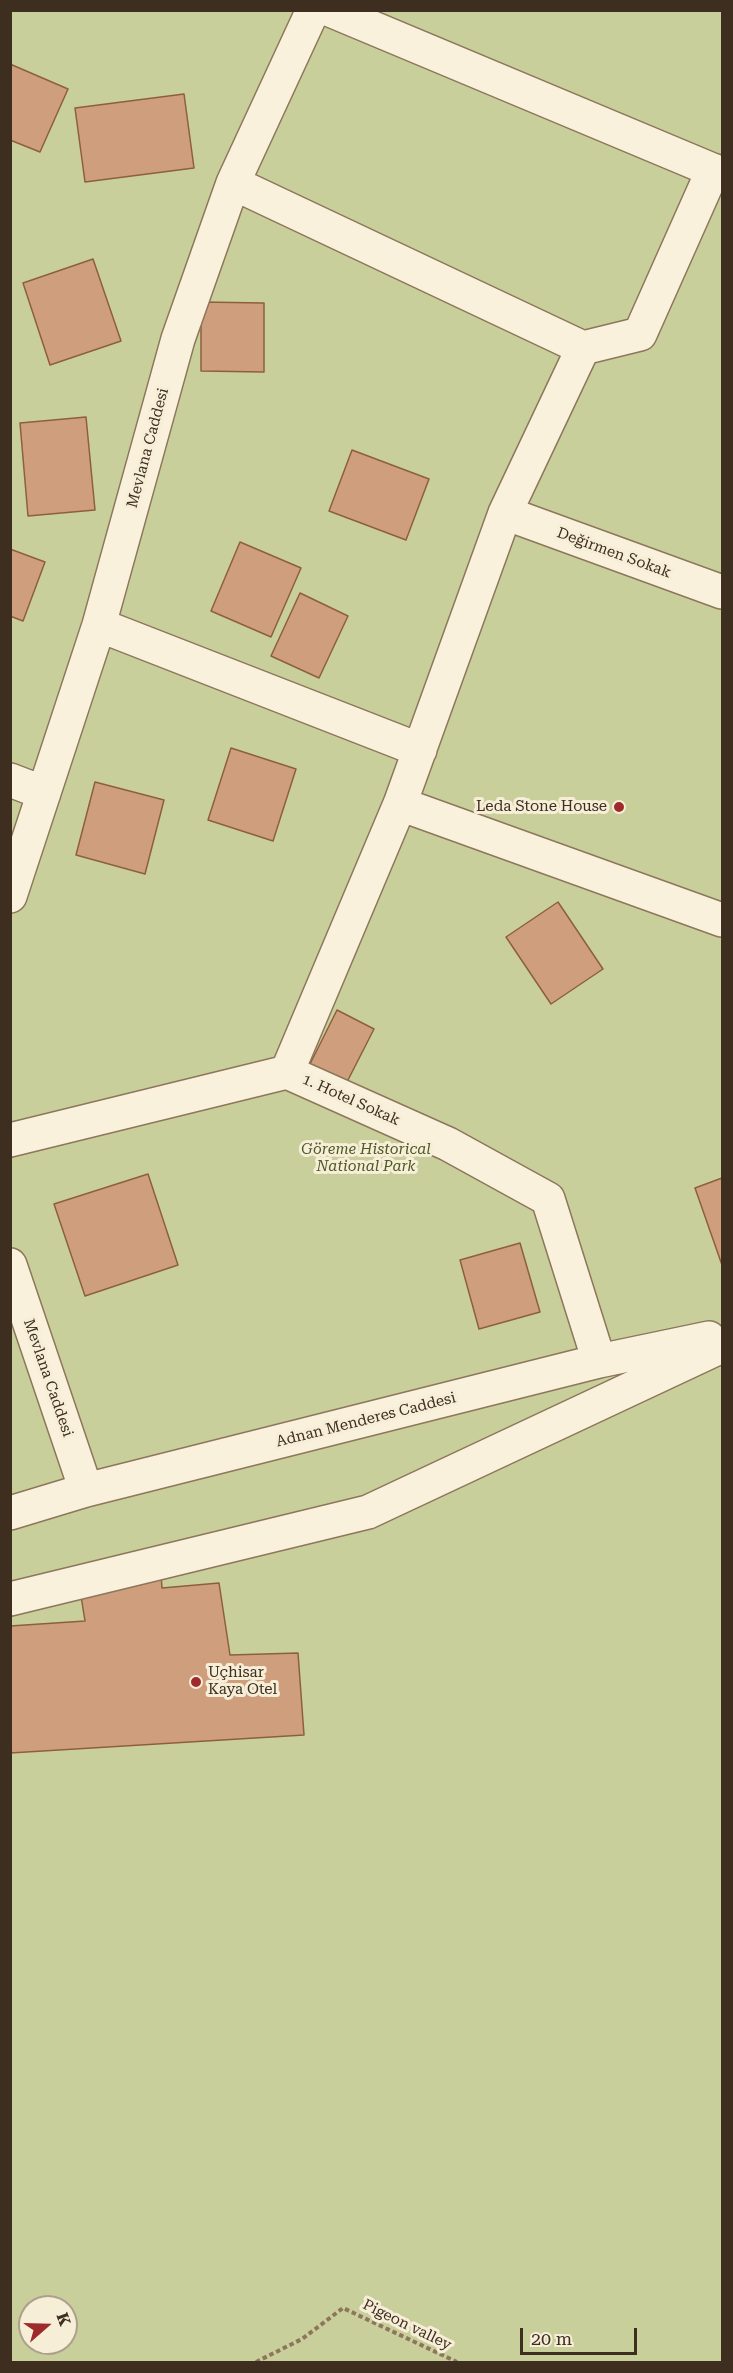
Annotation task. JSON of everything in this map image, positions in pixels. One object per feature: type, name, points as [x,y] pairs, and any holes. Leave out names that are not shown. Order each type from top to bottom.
[{"type":"street","name":"Mevlana Caddesi","points":[[10,896],[99,625],[177,339],[233,183],[313,10]]},
{"type":"street","points":[[233,183],[583,348],[640,334],[718,172],[330,10]]},
{"type":"street","points":[[287,1071],[400,804],[505,513],[583,348]]},
{"type":"street","name":"Değirmen Sokak","points":[[505,513],[723,592]]},
{"type":"street","points":[[99,625],[420,750]]},
{"type":"street","points":[[10,780],[44,793]]},
{"type":"street","points":[[400,804],[723,920]]},
{"type":"street","name":"1. Hotel Sokak","points":[[10,1140],[287,1071],[448,1144],[548,1199],[599,1361]]},
{"type":"street","name":"Mevlana Caddesi","points":[[10,1266],[86,1490]]},
{"type":"street","name":"Adnan Menderes Caddesi","points":[[10,1513],[86,1490],[599,1361],[723,1335]]},
{"type":"street","points":[[10,1599],[368,1512],[723,1346]]},
{"type":"path","name":"Pigeon valley","points":[[256,2362],[302,2339],[343,2308],[457,2362]]},
{"type":"green space","name":"Göreme Historical National Park","points":[[11,11],[722,11],[722,2362],[11,2362]]},
{"type":"building","points":[[10,64],[68,89],[40,152],[10,140]]},
{"type":"building","points":[[184,94],[194,168],[85,182],[75,108]]},
{"type":"building","points":[[93,259],[121,341],[50,365],[23,283]]},
{"type":"building","points":[[201,302],[264,303],[264,372],[201,371]]},
{"type":"building","points":[[86,417],[95,510],[28,516],[20,423]]},
{"type":"building","points":[[352,450],[429,479],[406,540],[329,511]]},
{"type":"building","points":[[240,542],[301,568],[271,637],[211,611]]},
{"type":"building","points":[[10,549],[45,562],[23,621],[10,616]]},
{"type":"building","points":[[300,593],[348,616],[319,678],[271,656]]},
{"type":"building","points":[[231,748],[296,769],[273,841],[208,820]]},
{"type":"building","points":[[95,782],[164,800],[145,874],[76,855]]},
{"type":"building","points":[[558,902],[603,969],[551,1004],[506,937]]},
{"type":"building","points":[[337,1010],[374,1029],[347,1082],[310,1064]]},
{"type":"building","points":[[148,1174],[178,1265],[85,1296],[54,1204]]},
{"type":"building","points":[[722,1178],[722,1265],[695,1188]]},
{"type":"building","points":[[520,1243],[540,1312],[479,1329],[460,1260]]},
{"type":"building","points":[[161,1574],[162,1588],[219,1583],[230,1655],[298,1653],[304,1735],[10,1753],[10,1626],[85,1621],[81,1596]]},
{"type":"place","name":"Leda Stone House","points":[[619,807]]},
{"type":"place","name":"Uçhisar Kaya Otel","points":[[196,1682]]}]
